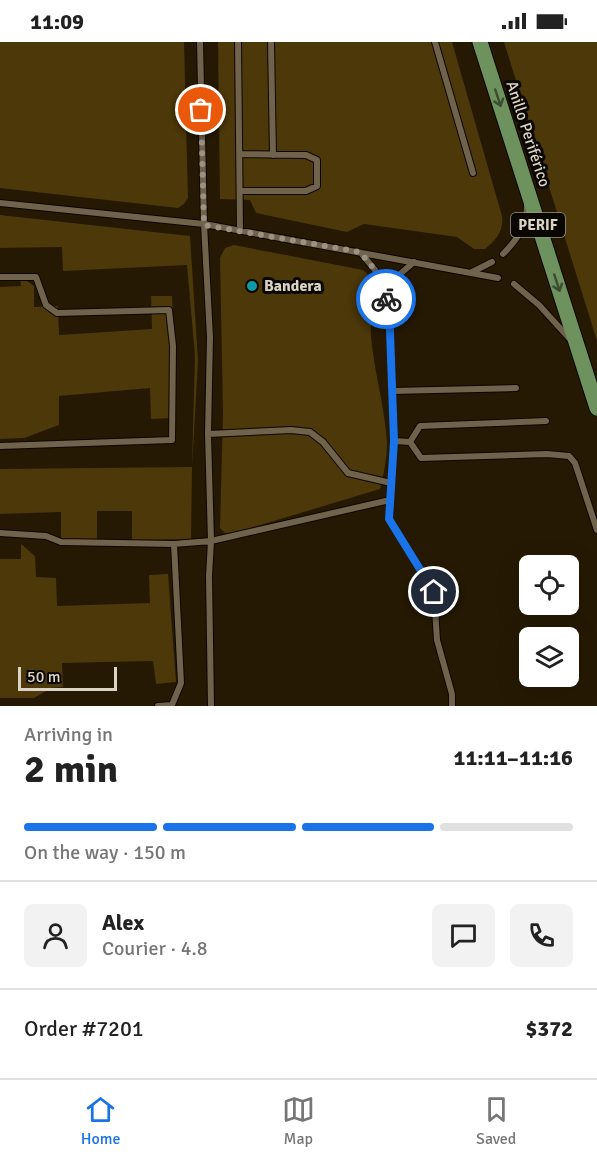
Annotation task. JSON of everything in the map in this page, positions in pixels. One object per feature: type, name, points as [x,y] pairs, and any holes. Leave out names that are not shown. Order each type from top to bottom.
[{"type":"main road","name":"Anillo Periférico","points":[[480,42],[597,408]]},
{"type":"lane","points":[[200,42],[204,225],[210,337],[208,434],[211,541],[209,576],[211,706]]},
{"type":"lane","points":[[238,42],[240,230]]},
{"type":"lane","points":[[272,42],[273,155]]},
{"type":"lane","points":[[435,42],[473,173]]},
{"type":"lane","points":[[240,154],[306,154],[317,160],[317,186],[306,191],[240,191]]},
{"type":"lane","points":[[503,255],[515,243],[523,229],[528,193]]},
{"type":"lane","points":[[0,203],[240,230],[498,278]]},
{"type":"lane","points":[[360,252],[375,270],[389,304],[394,441],[389,519],[434,592],[437,640],[452,694],[452,706]]},
{"type":"lane","points":[[389,304],[400,274],[414,262]]},
{"type":"lane","points":[[471,272],[492,262]]},
{"type":"lane","points":[[0,277],[36,277],[46,305],[57,313],[169,310],[173,346],[172,440],[0,446]]},
{"type":"lane","points":[[514,284],[539,305],[579,351]]},
{"type":"lane","points":[[392,391],[516,388]]},
{"type":"lane","points":[[410,442],[420,426],[546,421]]},
{"type":"lane","points":[[208,434],[309,432],[322,442],[348,473],[391,483]]},
{"type":"lane","points":[[394,441],[410,442]]},
{"type":"lane","points":[[410,442],[421,458],[547,454],[569,456],[575,463],[597,530]]},
{"type":"lane","points":[[0,533],[46,536],[62,542],[174,544],[211,541],[390,500]]},
{"type":"lane","points":[[158,706],[173,706],[182,683],[174,544]]},
{"type":"shaded area","points":[[0,42],[184,42],[188,198],[184,204],[178,208],[0,188]]},
{"type":"shaded area","points":[[218,42],[452,42],[502,216],[502,226],[496,239],[485,249],[474,249],[457,237],[364,224],[347,232],[256,213],[250,200],[220,199]]},
{"type":"shaded area","points":[[504,42],[597,42],[597,341]]},
{"type":"shaded area","points":[[0,215],[190,236],[198,361],[191,539],[132,540],[132,511],[97,511],[97,540],[61,539],[61,512],[0,514],[0,469],[192,467],[195,356],[187,265],[63,271],[62,247],[0,248]]},
{"type":"shaded area","points":[[234,245],[363,270],[368,276],[373,291],[372,349],[387,443],[380,489],[231,534],[225,533],[220,528],[223,413],[220,258],[225,248]]},
{"type":"shaded area","points":[[20,276],[34,286],[34,307],[58,306],[59,335],[152,329],[151,296],[172,296],[175,351],[172,418],[151,419],[150,388],[59,396],[59,425],[24,438],[0,439],[0,287],[21,286]]},
{"type":"shaded area","points":[[21,544],[35,556],[36,577],[56,578],[57,606],[150,603],[149,575],[168,574],[176,682],[156,684],[153,661],[62,663],[63,687],[51,688],[34,698],[0,698],[0,559],[21,559]]},
{"type":"way so far","points":[[201,110],[204,225],[360,252],[375,270],[386,299]]},
{"type":"place","name":"Bandera","points":[[252,286]]},
{"type":"route","points":[[386,299],[389,304],[394,441],[389,519],[434,592]]}]
